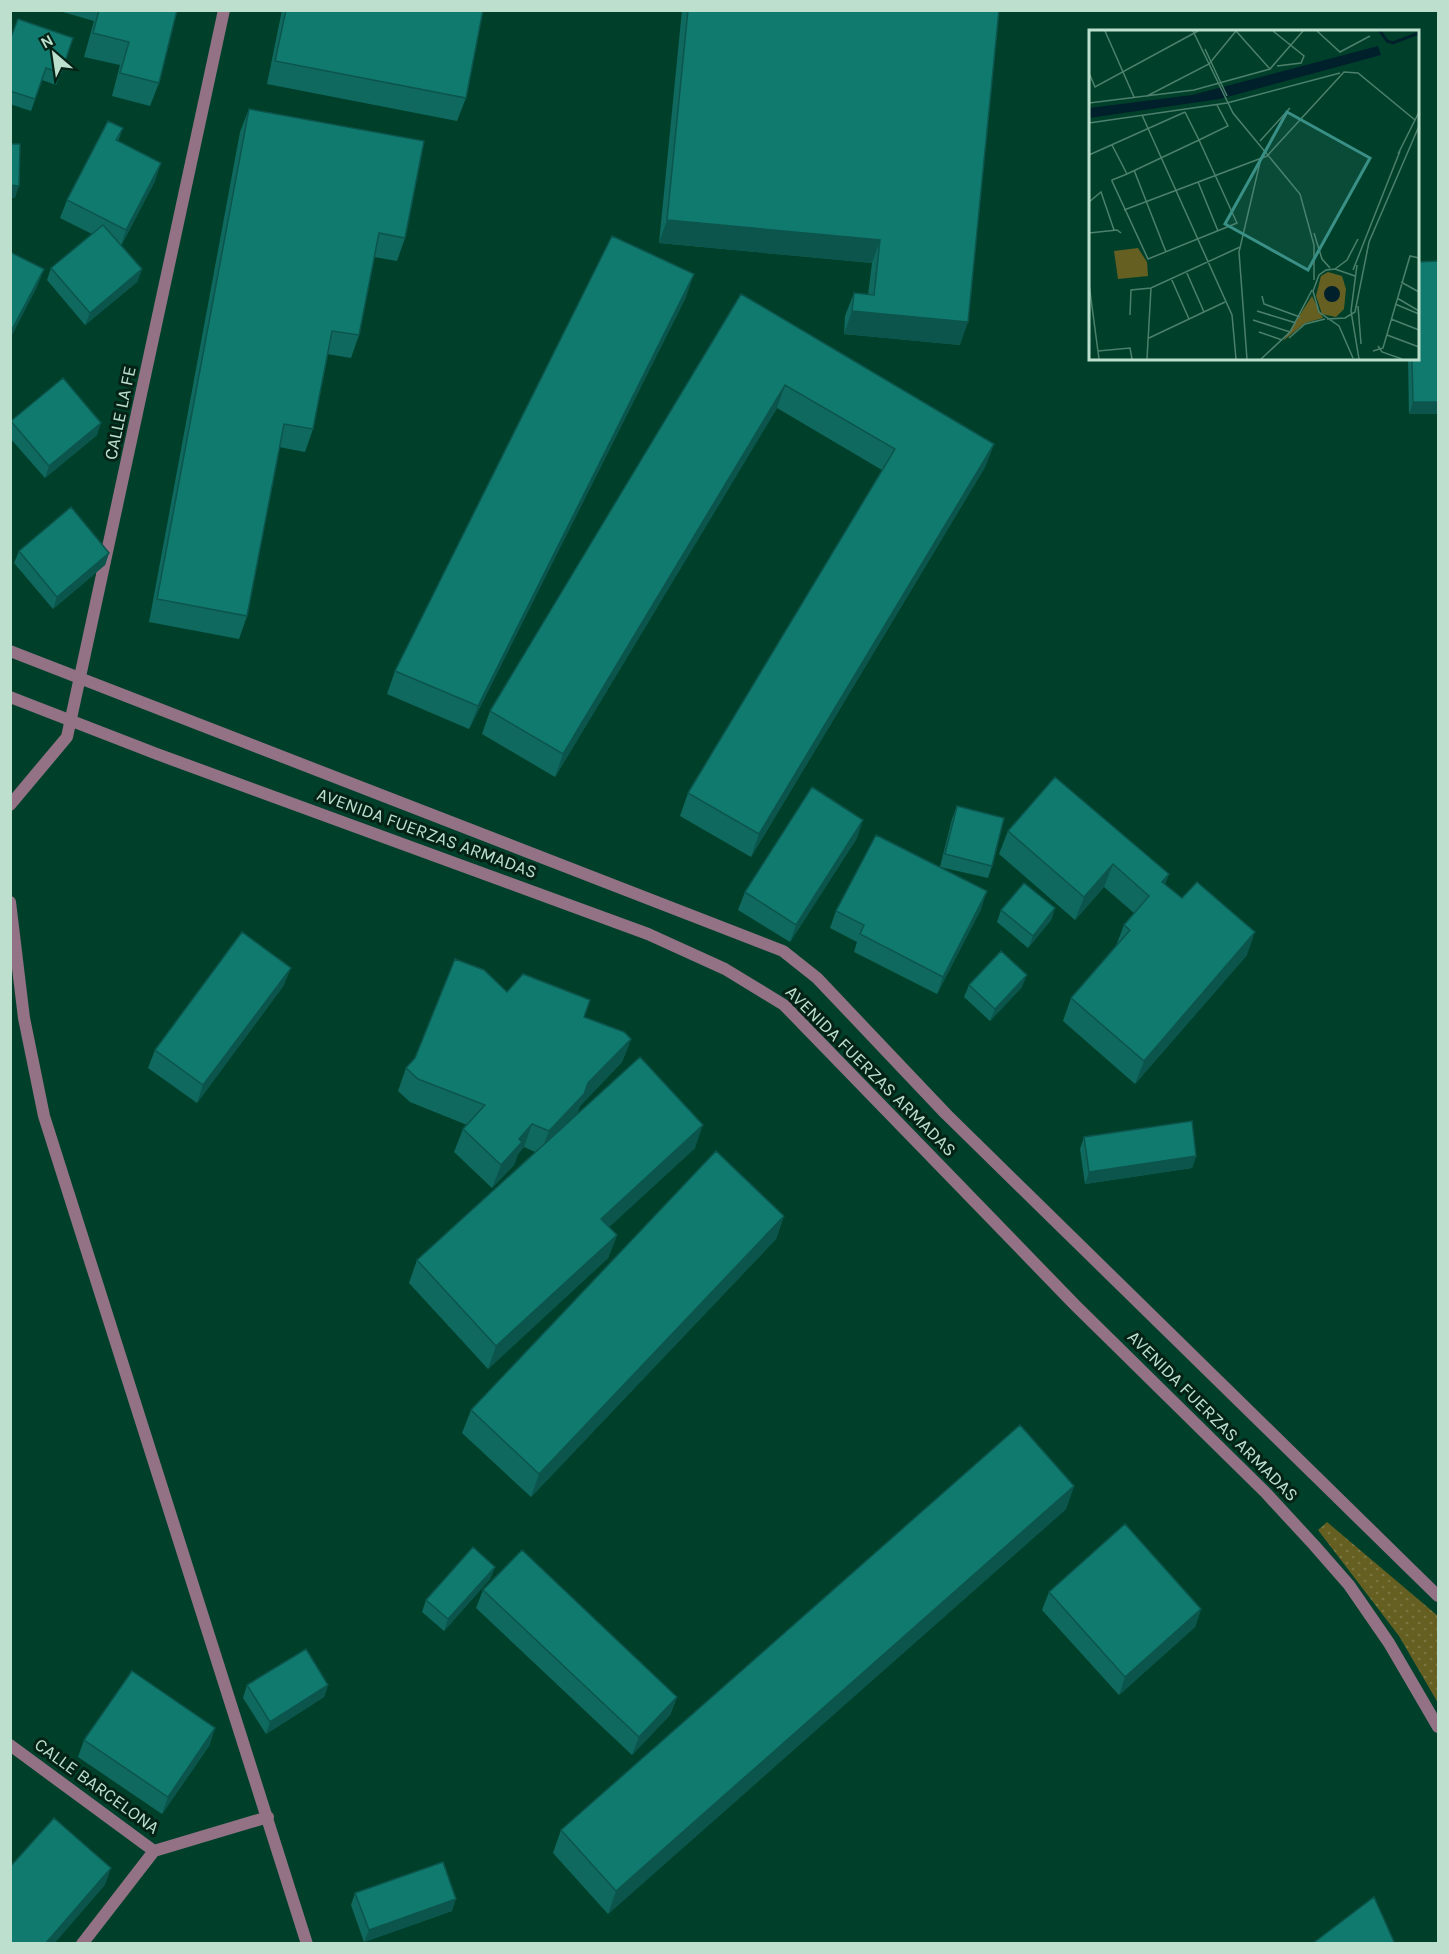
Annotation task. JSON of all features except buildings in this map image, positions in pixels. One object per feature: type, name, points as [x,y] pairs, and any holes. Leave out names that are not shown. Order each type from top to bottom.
[{"type":"street","name":"CALLE LA FE","points":[[10,805],[67,737],[72,720],[224,10]]},
{"type":"street","name":"AVENIDA FUERZAS ARMADAS","points":[[10,651],[783,951],[816,978],[946,1114],[1438,1596]]},
{"type":"street","name":"AVENIDA FUERZAS ARMADAS","points":[[10,697],[157,754],[648,934],[725,969],[784,1005],[1075,1305],[1265,1492],[1314,1545],[1349,1585],[1389,1643],[1438,1727]]},
{"type":"street","points":[[10,902],[24,1018],[44,1116],[307,1944]]},
{"type":"street","name":"CALLE BARCELONA","points":[[10,1745],[154,1851],[81,1944]]},
{"type":"street","points":[[154,1851],[268,1817]]},
{"type":"shaded area","points":[[1327,1522],[1438,1616],[1438,1703],[1399,1636],[1318,1530]]}]
